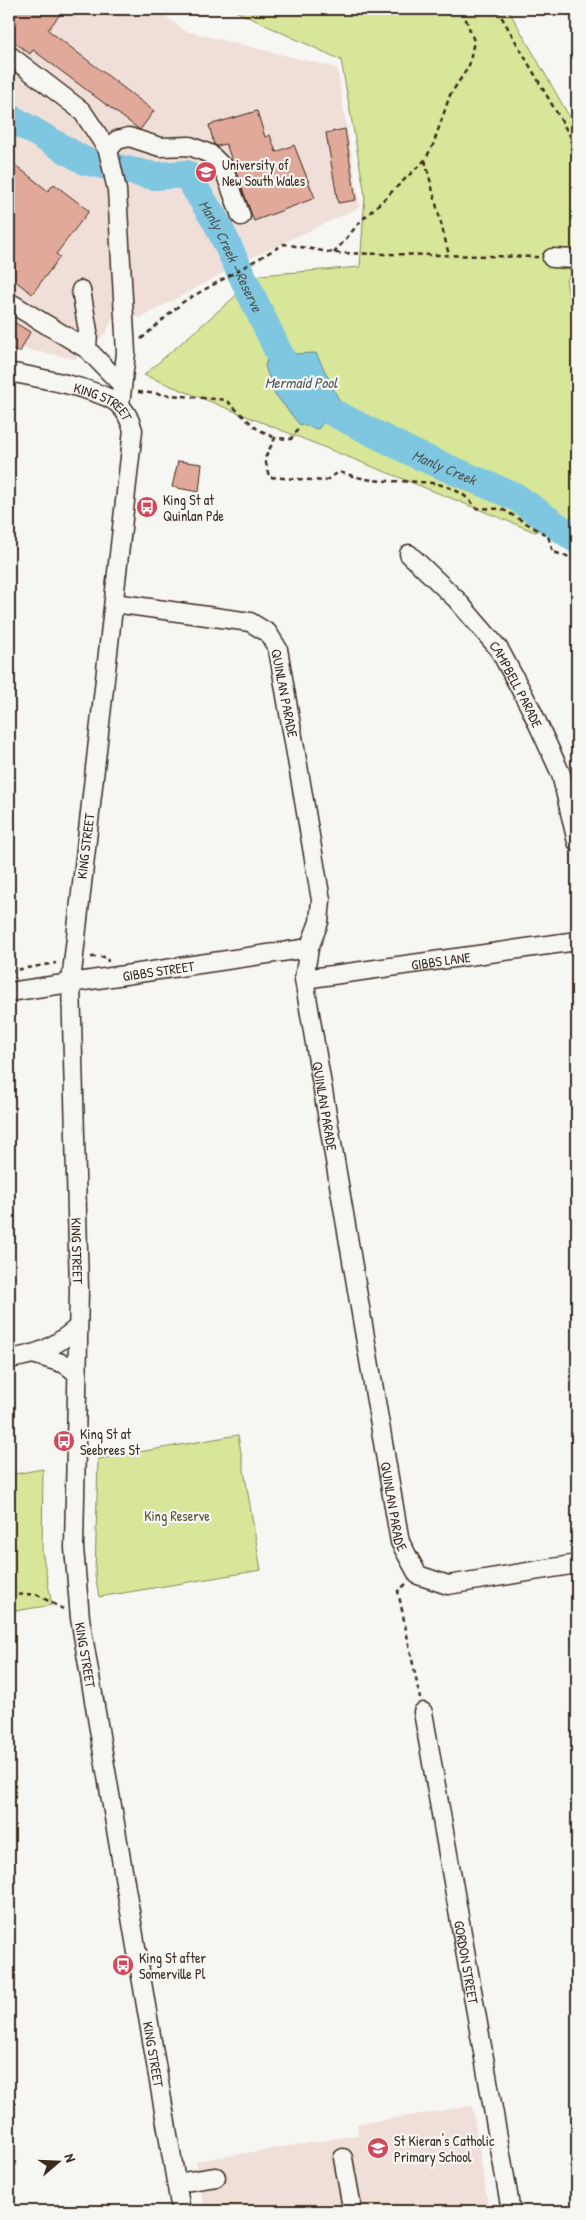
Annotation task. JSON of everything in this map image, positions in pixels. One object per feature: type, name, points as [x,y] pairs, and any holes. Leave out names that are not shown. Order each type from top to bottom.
[{"type":"street","points":[[9,55],[82,111],[108,150],[117,190],[126,353],[120,405]]},
{"type":"street","points":[[108,150],[117,140],[129,137],[160,147],[190,146],[210,154],[223,167],[241,216]]},
{"type":"street","points":[[552,258],[577,259]]},
{"type":"street","points":[[81,290],[88,331],[87,349]]},
{"type":"street","points":[[9,302],[87,349],[122,385]]},
{"type":"street","name":"KING STREET","points":[[9,372],[86,390],[120,405],[130,419],[134,440],[71,982],[78,1209],[74,1548],[76,1583],[181,2211]]},
{"type":"street","name":"CAMPBELL PARADE","points":[[409,554],[456,599],[498,650],[531,709],[561,774],[577,842]]},
{"type":"street","name":"QUINLAN PARADE","points":[[114,604],[250,622],[260,627],[274,641],[278,649],[322,900],[319,922],[309,948],[304,979],[400,1542],[418,1575]]},
{"type":"street","name":"GIBBS LANE","points":[[304,979],[577,941]]},
{"type":"street","name":"GIBBS STREET","points":[[9,992],[309,948]]},
{"type":"street","points":[[9,1359],[36,1355],[78,1327]]},
{"type":"street","points":[[36,1355],[65,1364],[77,1373]]},
{"type":"street","points":[[418,1575],[448,1585],[577,1564]]},
{"type":"street","name":"GORDON STREET","points":[[423,1712],[511,2211]]},
{"type":"street","points":[[342,2158],[351,2202]]},
{"type":"street","points":[[177,2183],[216,2177]]},
{"type":"path","points":[[334,253],[360,222],[425,160],[433,145],[450,94],[468,66],[474,41],[462,9]]},
{"type":"path","points":[[497,9],[577,148]]},
{"type":"path","points":[[425,160],[449,255]]},
{"type":"path","points":[[126,353],[183,302],[284,244],[334,253],[552,258]]},
{"type":"path","points":[[122,385],[142,393],[226,400],[256,428],[275,438],[291,439],[298,429]]},
{"type":"path","points":[[275,438],[265,458],[269,477],[325,481],[339,472],[372,480],[428,481],[468,496],[476,508],[502,509],[548,536],[553,552],[577,559]]},
{"type":"path","points":[[418,1575],[398,1591],[423,1712]]},
{"type":"path","points":[[9,1595],[36,1594],[64,1610]]},
{"type":"shaded area","name":"University of New South Wales","points":[[9,9],[156,9],[185,31],[337,68],[360,207],[253,257],[140,318],[117,309],[106,333],[75,359],[9,346]]},
{"type":"shaded area","name":"St Kieran's Catholic Primary School","points":[[472,2106],[489,2211],[204,2211],[196,2161],[358,2135],[357,2124]]},
{"type":"green space","points":[[231,9],[508,9],[577,130],[577,272],[566,279],[577,344],[577,503],[574,517],[535,532],[144,375],[260,275],[360,267],[365,195],[341,60]]},
{"type":"green space","name":"King Reserve","points":[[238,1435],[261,1570],[99,1597],[95,1575],[98,1459]]},
{"type":"green space","points":[[43,1469],[42,1551],[52,1605],[9,1612],[9,1475]]},
{"type":"water","name":"Mermaid Pool","points":[[316,353],[340,402],[318,429],[299,424],[274,393],[265,366],[268,355]]},
{"type":"building","points":[[9,9],[64,9],[48,30],[154,111],[140,130],[33,50],[30,54],[9,38]]},
{"type":"building","points":[[257,111],[265,137],[270,135],[276,152],[294,145],[315,198],[254,221],[226,144],[217,146],[214,144],[209,125]]},
{"type":"building","points":[[345,129],[356,200],[338,203],[326,133]]},
{"type":"building","points":[[9,160],[48,191],[54,184],[89,211],[56,254],[60,257],[32,294],[9,276]]},
{"type":"building","points":[[9,319],[30,332],[20,352],[9,349]]},
{"type":"building","points":[[178,461],[202,464],[199,492],[172,487]]},
{"type":"waterway","name":"Manly Creek - Reserve","points":[[9,117],[85,161],[154,176],[186,174],[217,223],[289,374],[308,400],[417,455],[516,497],[577,540]]},
{"type":"place","name":"University of New South Wales","points":[[206,172]]},
{"type":"place","name":"King St at Quinlan Pde","points":[[147,507]]},
{"type":"place","name":"King St at Seebrees St","points":[[64,1441]]},
{"type":"place","name":"King St after Somerville Pl","points":[[123,1965]]},
{"type":"place","name":"St Kieran's Catholic Primary School","points":[[378,2148]]},
{"type":"water label","name":"Manly Creek","points":[[445,466]]}]
